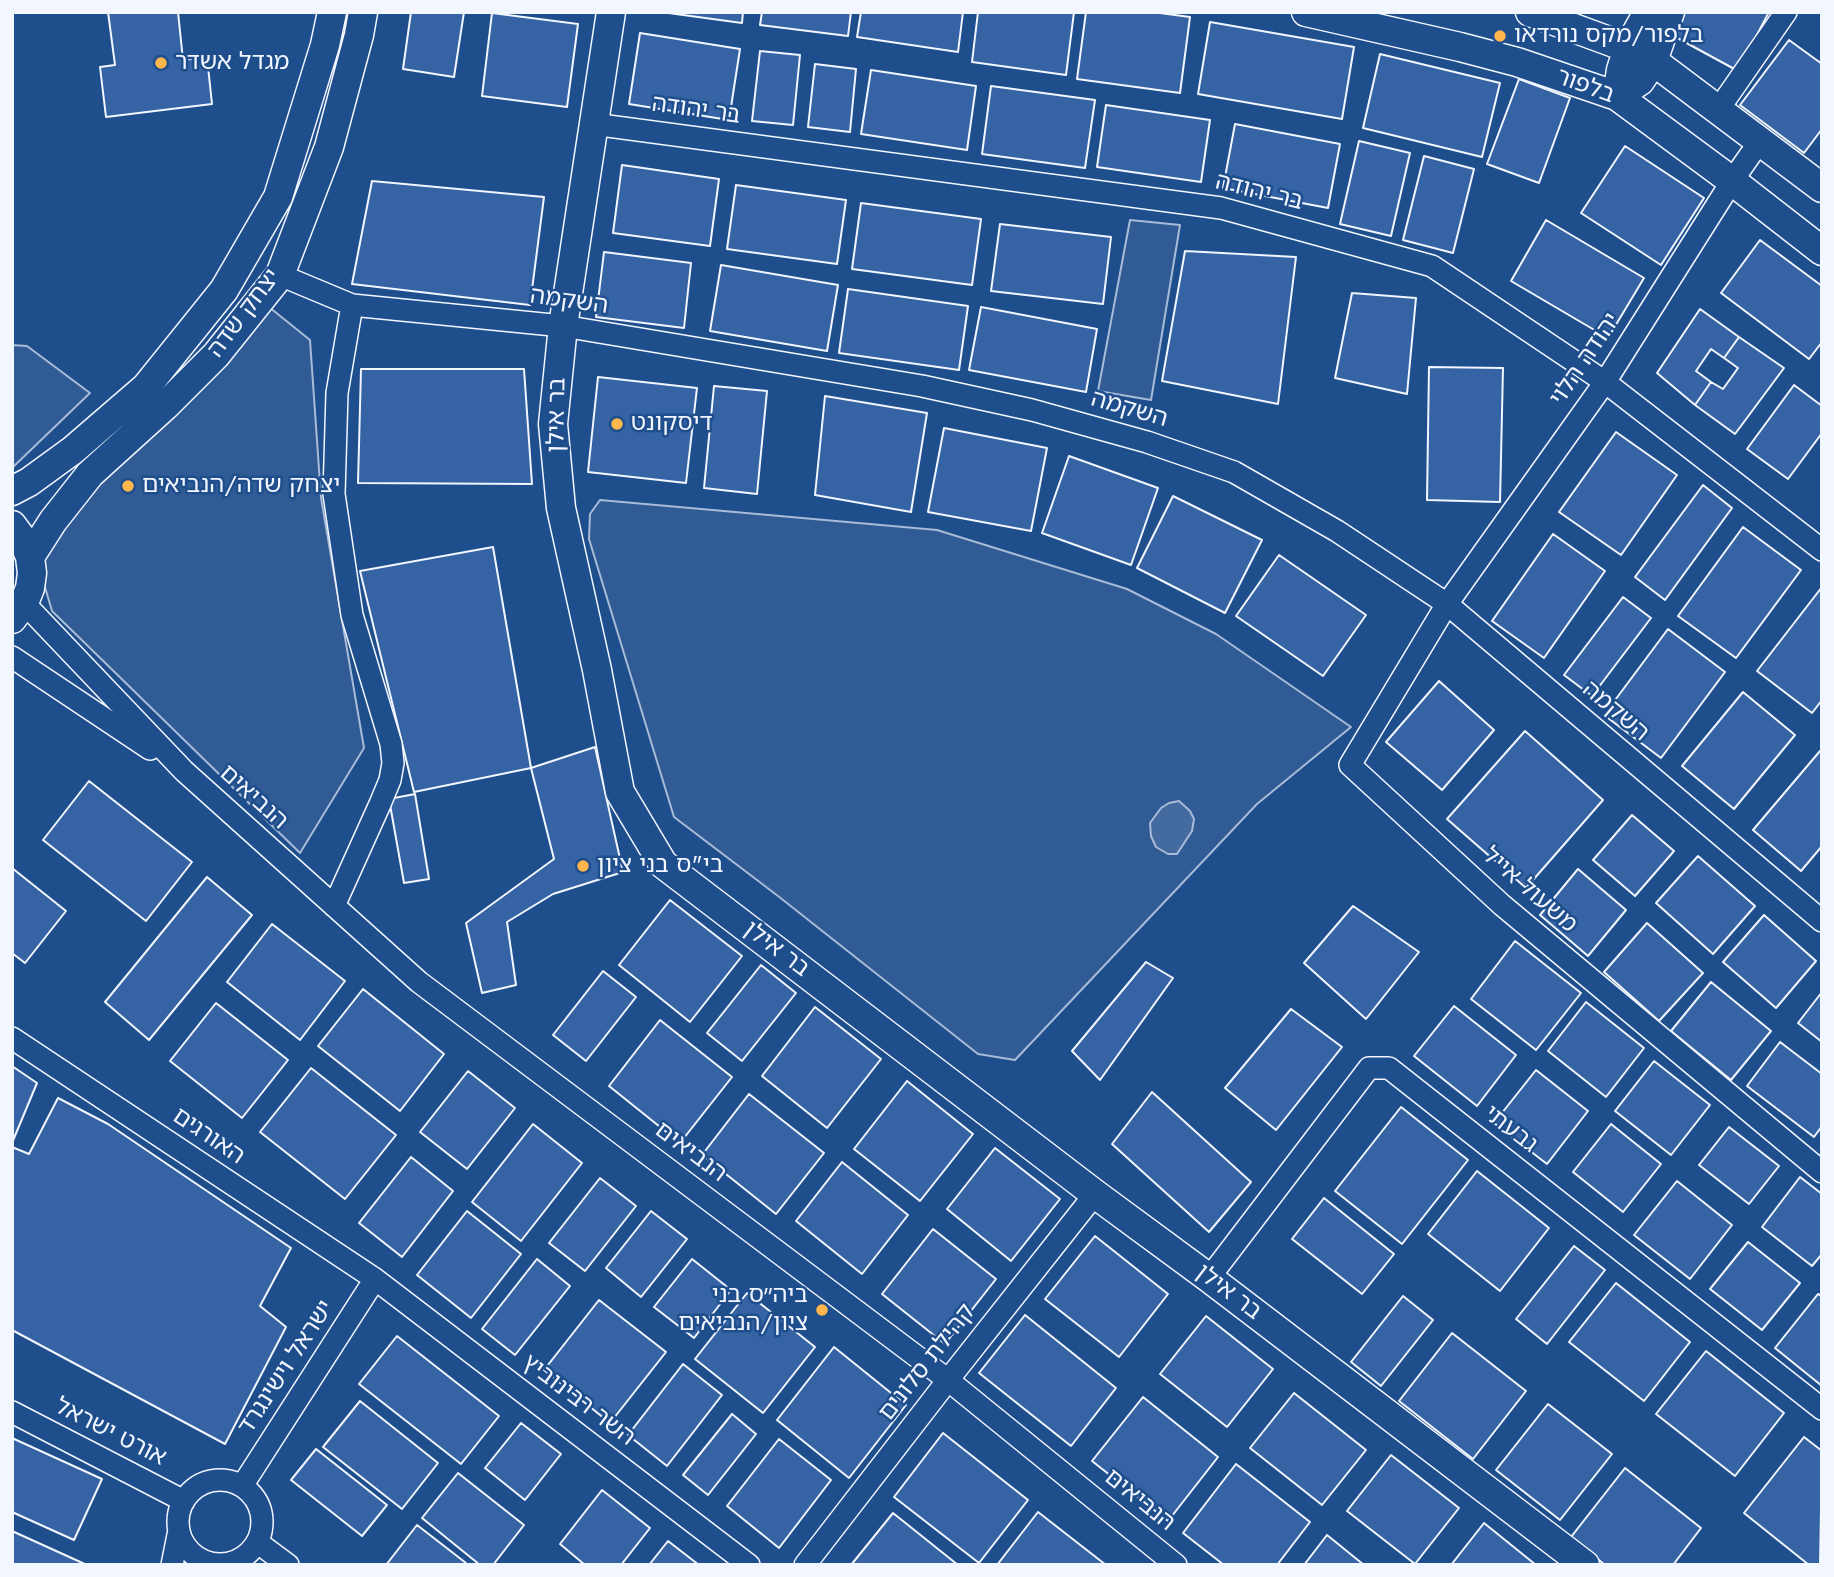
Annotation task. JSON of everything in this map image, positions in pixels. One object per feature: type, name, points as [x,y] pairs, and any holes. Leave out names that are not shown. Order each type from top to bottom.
[{"type":"street","name":"יצחק שדה","points":[[12,491],[73,450],[146,387],[224,290],[278,197],[325,45],[332,12]]},
{"type":"street","name":"יצחק שדה","points":[[30,557],[53,521],[90,474],[216,355],[279,275],[329,147],[363,12]]},
{"type":"street","name":"בר אילן","points":[[611,12],[563,326],[553,424],[561,508],[597,670],[620,792],[663,864],[1585,1565]]},
{"type":"street","name":"בלפור","points":[[1306,12],[1494,56],[1617,96],[1822,251]]},
{"type":"street","name":"בלפור","points":[[1530,12],[1628,48],[1653,61],[1822,188]]},
{"type":"street","points":[[1617,96],[1621,69],[1628,48],[1648,12]]},
{"type":"street","points":[[1617,96],[1640,81],[1653,61],[1670,12]]},
{"type":"street","points":[[1718,110],[1786,12]]},
{"type":"street","name":"בר יהודה","points":[[593,124],[1221,208],[1432,266],[1605,382],[1822,550]]},
{"type":"street","name":"יהודה הלוי","points":[[1447,604],[1605,382],[1760,141]]},
{"type":"street","name":"השקמה","points":[[279,275],[352,305],[563,326],[922,386],[1032,410],[1147,442],[1234,472],[1337,531],[1447,604],[1822,921]]},
{"type":"street","points":[[334,906],[390,780],[393,763],[391,744],[352,615],[334,494],[337,393],[352,305]]},
{"type":"street","points":[[12,525],[23,540],[30,557],[32,573],[30,588],[18,611]]},
{"type":"street","name":"משעול אייל","points":[[1447,604],[1350,765],[1502,905],[1822,1172]]},
{"type":"street","name":"הנביאים","points":[[18,611],[184,771],[419,982],[948,1380],[1176,1565]]},
{"type":"street","name":"הנביאים","points":[[12,657],[184,771]]},
{"type":"street","name":"האורגים","points":[[12,1038],[375,1279]]},
{"type":"street","name":"גבעתי","points":[[1209,1278],[1369,1068],[1389,1068],[1822,1409]]},
{"type":"street","name":"קהילת סלונים","points":[[805,1565],[1094,1194]]},
{"type":"street","name":"ישראל וישינגרד","points":[[242,1486],[375,1279]]},
{"type":"street","name":"השר רבינוביץ","points":[[375,1279],[749,1565]]},
{"type":"street","name":"אורט ישראל","points":[[12,1412],[184,1501]]},
{"type":"street","points":[[172,1565],[180,1510],[192,1490],[204,1483],[230,1481],[242,1486],[259,1504],[262,1530],[250,1552],[239,1559],[227,1563],[202,1560],[192,1553],[179,1531]]},
{"type":"street","points":[[257,1542],[288,1565]]},
{"type":"shaded area","points":[[1130,220],[1180,225],[1151,400],[1098,391]]},
{"type":"shaded area","points":[[269,307],[310,340],[321,498],[364,748],[300,853],[52,611],[42,577],[45,554],[70,508]]},
{"type":"shaded area","points":[[12,345],[27,346],[90,393],[12,468]]},
{"type":"shaded area","points":[[600,500],[937,530],[1127,589],[1216,634],[1351,727],[1257,804],[1015,1060],[978,1054],[674,817],[589,539],[590,514]]},
{"type":"shaded area","points":[[1179,801],[1194,819],[1192,831],[1177,854],[1168,854],[1156,847],[1151,836],[1150,823],[1161,808]]},
{"type":"building","name":"מגדל אשדר","points":[[108,12],[178,12],[183,60],[207,57],[212,104],[106,117],[100,67],[115,65]]},
{"type":"building","points":[[411,12],[464,12],[454,77],[403,69]]},
{"type":"building","points":[[661,12],[743,12],[742,23]]},
{"type":"building","points":[[762,12],[851,12],[848,36],[760,25]]},
{"type":"building","points":[[861,12],[963,12],[958,52],[857,37]]},
{"type":"building","points":[[978,12],[1074,12],[1066,75],[972,62]]},
{"type":"building","points":[[1086,12],[1152,12],[1190,17],[1180,93],[1077,79]]},
{"type":"building","points":[[1681,12],[1769,12],[1738,71],[1670,34]]},
{"type":"building","points":[[492,13],[578,24],[567,107],[482,96]]},
{"type":"building","points":[[1210,22],[1354,47],[1342,119],[1198,94]]},
{"type":"building","points":[[640,33],[740,49],[729,120],[629,104]]},
{"type":"building","points":[[1789,40],[1822,64],[1822,129],[1804,153],[1740,105]]},
{"type":"building","points":[[760,51],[800,55],[793,125],[752,121]]},
{"type":"building","points":[[1380,54],[1500,83],[1482,157],[1363,128]]},
{"type":"building","points":[[815,64],[856,69],[850,132],[808,127]]},
{"type":"building","points":[[871,70],[976,86],[967,150],[861,134]]},
{"type":"building","points":[[1519,79],[1570,98],[1539,183],[1487,164]]},
{"type":"building","points":[[991,86],[1095,100],[1085,168],[982,154]]},
{"type":"building","points":[[1106,105],[1210,120],[1201,182],[1097,167]]},
{"type":"building","points":[[1235,124],[1340,144],[1328,208],[1223,188]]},
{"type":"building","points":[[1359,141],[1410,153],[1391,236],[1340,224]]},
{"type":"building","points":[[1625,146],[1704,198],[1661,265],[1581,213]]},
{"type":"building","points":[[1424,156],[1474,169],[1453,253],[1403,240]]},
{"type":"building","points":[[622,165],[719,179],[710,246],[613,233]]},
{"type":"building","points":[[372,181],[544,197],[530,305],[352,284]]},
{"type":"building","points":[[736,185],[846,200],[837,264],[727,249]]},
{"type":"building","points":[[861,203],[981,219],[972,285],[852,269]]},
{"type":"building","points":[[1546,220],[1644,278],[1608,338],[1511,281]]},
{"type":"building","points":[[1000,224],[1111,237],[1103,304],[991,291]]},
{"type":"building","points":[[1760,240],[1822,286],[1822,342],[1809,359],[1721,293]]},
{"type":"building","points":[[1185,251],[1296,257],[1278,404],[1162,381]]},
{"type":"building","points":[[604,252],[691,263],[684,328],[596,317]]},
{"type":"building","points":[[721,265],[838,285],[827,351],[710,331]]},
{"type":"building","points":[[848,289],[968,306],[959,370],[839,353]]},
{"type":"building","points":[[1352,293],[1416,298],[1407,394],[1335,378]]},
{"type":"building","points":[[981,307],[1097,329],[1086,392],[969,370]]},
{"type":"building","points":[[1700,309],[1739,337],[1724,358],[1711,349],[1696,371],[1711,382],[1695,405],[1657,373]]},
{"type":"building","points":[[1739,337],[1784,368],[1735,434],[1695,405],[1711,382],[1723,389],[1738,368],[1724,358]]},
{"type":"building","points":[[1429,367],[1503,368],[1500,502],[1427,500]]},
{"type":"building","points":[[361,369],[524,369],[532,484],[358,483]]},
{"type":"building","points":[[598,377],[697,388],[686,483],[588,472]]},
{"type":"building","points":[[1794,385],[1822,406],[1822,433],[1788,479],[1747,449]]},
{"type":"building","points":[[714,386],[767,391],[757,494],[704,488]]},
{"type":"building","points":[[825,396],[927,413],[911,512],[815,495]]},
{"type":"building","points":[[944,428],[1047,448],[1031,531],[928,512]]},
{"type":"building","points":[[1616,432],[1677,475],[1621,555],[1559,512]]},
{"type":"building","points":[[1069,456],[1158,488],[1131,565],[1042,533]]},
{"type":"building","points":[[1703,485],[1732,508],[1665,600],[1635,577]]},
{"type":"building","points":[[1173,496],[1262,540],[1225,613],[1137,568]]},
{"type":"building","points":[[1743,527],[1801,570],[1736,658],[1678,616]]},
{"type":"building","points":[[1553,534],[1605,571],[1544,658],[1492,621]]},
{"type":"building","points":[[493,547],[531,768],[414,792],[360,571]]},
{"type":"building","points":[[1279,555],[1366,615],[1323,676],[1236,616]]},
{"type":"building","points":[[1822,587],[1822,700],[1812,713],[1757,671]]},
{"type":"building","points":[[1623,597],[1651,618],[1592,696],[1564,675]]},
{"type":"building","points":[[1668,629],[1725,672],[1661,758],[1604,715]]},
{"type":"building","points":[[1439,681],[1494,730],[1442,790],[1386,742]]},
{"type":"building","points":[[1743,692],[1795,735],[1734,809],[1682,766]]},
{"type":"building","points":[[1525,731],[1603,800],[1526,888],[1447,819]]},
{"type":"building","name":"בי\"ס בני ציון","points":[[595,747],[623,872],[553,894],[507,922],[516,985],[482,993],[466,923],[554,859],[531,768]]},
{"type":"building","points":[[1820,751],[1822,846],[1801,871],[1753,830]]},
{"type":"building","points":[[89,781],[192,862],[146,921],[43,840]]},
{"type":"building","points":[[415,794],[429,879],[404,883],[389,799]]},
{"type":"building","points":[[1632,815],[1674,851],[1635,896],[1593,860]]},
{"type":"building","points":[[1698,856],[1755,906],[1713,954],[1656,903]]},
{"type":"building","points":[[12,868],[66,911],[25,963],[12,953]]},
{"type":"building","points":[[1578,869],[1626,910],[1588,956],[1540,915]]},
{"type":"building","points":[[207,877],[252,915],[149,1040],[105,1002]]},
{"type":"building","points":[[670,900],[742,956],[690,1022],[619,965]]},
{"type":"building","points":[[1353,906],[1419,952],[1366,1019],[1304,963]]},
{"type":"building","points":[[1764,915],[1816,961],[1776,1008],[1723,962]]},
{"type":"building","points":[[1647,923],[1703,973],[1659,1021],[1604,972]]},
{"type":"building","points":[[272,924],[345,981],[300,1040],[227,982]]},
{"type":"building","points":[[1515,941],[1581,993],[1536,1050],[1471,999]]},
{"type":"building","points":[[1146,962],[1173,978],[1100,1080],[1072,1051]]},
{"type":"building","points":[[761,965],[796,993],[742,1061],[707,1033]]},
{"type":"building","points":[[603,971],[636,997],[586,1061],[553,1035]]},
{"type":"building","points":[[1711,982],[1771,1031],[1731,1080],[1671,1031]]},
{"type":"building","points":[[363,989],[444,1054],[400,1111],[318,1046]]},
{"type":"building","points":[[1822,992],[1822,1042],[1798,1023]]},
{"type":"building","points":[[1586,1002],[1644,1048],[1606,1097],[1548,1051]]},
{"type":"building","points":[[216,1003],[288,1060],[242,1118],[170,1061]]},
{"type":"building","points":[[1454,1006],[1516,1055],[1477,1106],[1414,1056]]},
{"type":"building","points":[[815,1007],[881,1059],[827,1128],[762,1076]]},
{"type":"building","points":[[1291,1009],[1342,1047],[1276,1130],[1225,1088]]},
{"type":"building","points":[[660,1020],[732,1077],[680,1143],[609,1086]]},
{"type":"building","points":[[1780,1042],[1822,1074],[1822,1126],[1814,1137],[1747,1086]]},
{"type":"building","points":[[1654,1061],[1710,1105],[1671,1155],[1615,1111]]},
{"type":"building","points":[[12,1066],[37,1083],[12,1143]]},
{"type":"building","points":[[311,1068],[396,1135],[345,1199],[260,1132]]},
{"type":"building","points":[[1536,1070],[1588,1111],[1547,1164],[1494,1123]]},
{"type":"building","points":[[468,1071],[515,1108],[467,1169],[420,1132]]},
{"type":"building","points":[[907,1081],[973,1134],[920,1201],[854,1149]]},
{"type":"building","points":[[1152,1092],[1251,1182],[1209,1232],[1112,1144]]},
{"type":"building","points":[[749,1094],[824,1153],[776,1214],[702,1155]]},
{"type":"building","points":[[58,1098],[108,1124],[291,1248],[260,1306],[286,1327],[225,1444],[12,1330],[12,1147],[29,1154]]},
{"type":"building","points":[[1401,1107],[1468,1160],[1402,1244],[1335,1191]]},
{"type":"building","points":[[533,1124],[582,1163],[521,1241],[472,1202]]},
{"type":"building","points":[[1611,1124],[1661,1164],[1623,1212],[1573,1172]]},
{"type":"building","points":[[1729,1127],[1779,1166],[1749,1204],[1699,1165]]},
{"type":"building","points":[[995,1148],[1060,1199],[1011,1261],[947,1209]]},
{"type":"building","points":[[411,1157],[453,1191],[402,1257],[359,1223]]},
{"type":"building","points":[[842,1162],[908,1215],[862,1274],[796,1221]]},
{"type":"building","points":[[1477,1171],[1549,1228],[1500,1291],[1428,1234]]},
{"type":"building","points":[[1800,1177],[1822,1194],[1822,1254],[1812,1266],[1762,1227]]},
{"type":"building","points":[[600,1178],[636,1206],[585,1271],[549,1243]]},
{"type":"building","points":[[1677,1181],[1732,1225],[1690,1279],[1634,1235]]},
{"type":"building","points":[[1324,1198],[1394,1254],[1362,1294],[1292,1239]]},
{"type":"building","points":[[467,1211],[521,1254],[471,1318],[417,1275]]},
{"type":"building","points":[[651,1211],[687,1239],[641,1297],[606,1268]]},
{"type":"building","points":[[933,1229],[996,1279],[945,1344],[882,1294]]},
{"type":"building","points":[[1095,1236],[1168,1294],[1119,1357],[1045,1299]]},
{"type":"building","points":[[1748,1242],[1800,1283],[1762,1330],[1710,1289]]},
{"type":"building","points":[[1574,1246],[1605,1270],[1547,1344],[1516,1319]]},
{"type":"building","points":[[537,1259],[570,1286],[515,1355],[482,1329]]},
{"type":"building","points":[[692,1259],[731,1290],[694,1338],[654,1307]]},
{"type":"building","points":[[1616,1283],[1690,1342],[1644,1401],[1569,1342]]},
{"type":"building","points":[[747,1293],[815,1347],[763,1413],[695,1359]]},
{"type":"building","points":[[1818,1294],[1822,1296],[1822,1386],[1775,1348]]},
{"type":"building","points":[[1403,1296],[1433,1320],[1381,1386],[1351,1362]]},
{"type":"building","points":[[599,1300],[666,1352],[610,1423],[544,1370]]},
{"type":"building","points":[[1025,1315],[1116,1388],[1071,1446],[979,1373]]},
{"type":"building","points":[[1206,1316],[1273,1369],[1227,1427],[1160,1374]]},
{"type":"building","points":[[1452,1333],[1526,1391],[1473,1459],[1399,1401]]},
{"type":"building","points":[[397,1336],[499,1416],[461,1464],[359,1384]]},
{"type":"building","points":[[834,1347],[906,1405],[849,1478],[777,1420]]},
{"type":"building","points":[[1706,1351],[1784,1413],[1735,1476],[1656,1414]]},
{"type":"building","points":[[683,1364],[722,1395],[667,1466],[628,1435]]},
{"type":"building","points":[[1294,1393],[1366,1450],[1322,1505],[1250,1448]]},
{"type":"building","points":[[1143,1397],[1218,1457],[1168,1521],[1092,1461]]},
{"type":"building","points":[[360,1401],[438,1463],[402,1509],[323,1447]]},
{"type":"building","points":[[1548,1404],[1612,1454],[1560,1520],[1496,1470]]},
{"type":"building","points":[[732,1414],[756,1434],[708,1495],[683,1475]]},
{"type":"building","points":[[521,1423],[561,1454],[525,1500],[485,1468]]},
{"type":"building","points":[[943,1433],[1028,1500],[979,1563],[894,1497]]},
{"type":"building","points":[[1804,1437],[1822,1451],[1820,1565],[1809,1565],[1744,1513]]},
{"type":"building","points":[[12,1438],[102,1479],[74,1540],[12,1512]]},
{"type":"building","points":[[779,1439],[831,1480],[779,1548],[727,1506]]},
{"type":"building","points":[[316,1449],[387,1505],[362,1536],[291,1480]]},
{"type":"building","points":[[1391,1455],[1459,1508],[1415,1564],[1347,1511]]},
{"type":"building","points":[[1236,1464],[1310,1522],[1277,1565],[1224,1565],[1183,1533]]},
{"type":"building","points":[[1625,1468],[1701,1528],[1673,1565],[1605,1565],[1571,1537]]},
{"type":"building","points":[[458,1473],[524,1525],[493,1565],[480,1565],[422,1518]]},
{"type":"building","points":[[602,1490],[650,1528],[621,1565],[585,1565],[560,1544]]},
{"type":"building","points":[[1038,1512],[1106,1565],[997,1565]]},
{"type":"building","points":[[893,1513],[958,1565],[851,1565]]},
{"type":"building","points":[[1484,1523],[1536,1565],[1451,1565]]},
{"type":"building","points":[[417,1525],[466,1563],[465,1565],[386,1565]]},
{"type":"building","points":[[12,1531],[87,1565],[12,1565]]},
{"type":"building","points":[[1327,1535],[1364,1565],[1304,1565]]},
{"type":"building","points":[[668,1541],[699,1565],[649,1565]]},
{"type":"place","name":"בלפור/מקס נורדאו","points":[[1500,36]]},
{"type":"place","name":"מגדל אשדר","points":[[161,63]]},
{"type":"place","name":"דיסקונט","points":[[617,424]]},
{"type":"place","name":"יצחק שדה/הנביאים","points":[[128,486]]},
{"type":"place","name":"בי\"ס בני ציון","points":[[583,866]]},
{"type":"place","name":"ביה״ס בני ציון/הנביאים","points":[[822,1310]]}]
